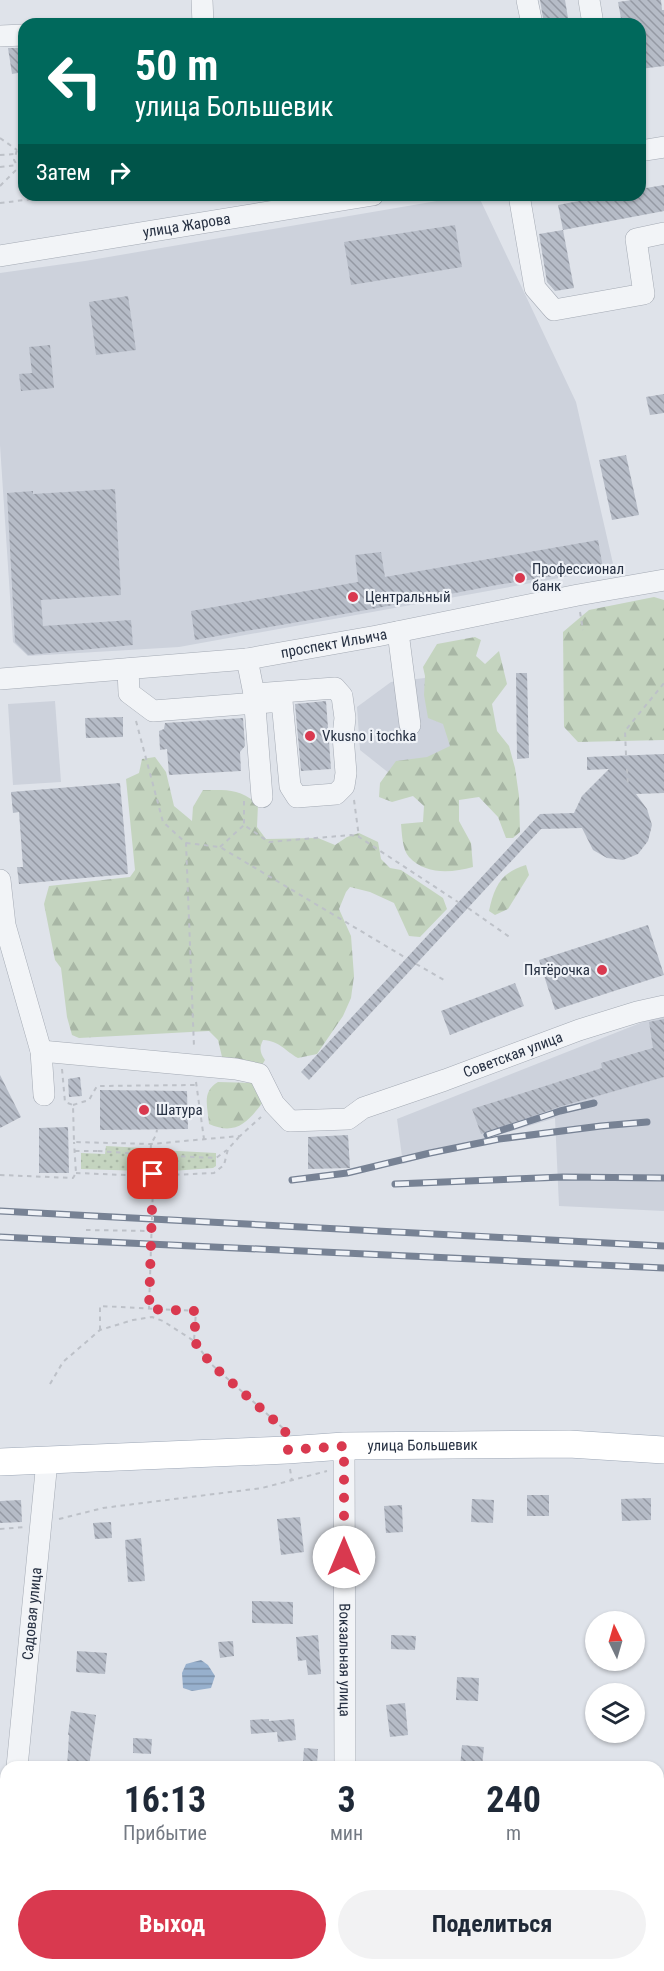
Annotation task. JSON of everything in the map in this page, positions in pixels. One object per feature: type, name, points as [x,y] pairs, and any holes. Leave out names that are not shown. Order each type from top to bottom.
[{"type":"main road","name":"улица Большевик","points":[[0,1462],[344,1446],[569,1444],[664,1450]]},
{"type":"street","points":[[202,0],[203,18]]},
{"type":"street","points":[[527,0],[531,18]]},
{"type":"street","points":[[589,0],[592,18]]},
{"type":"street","points":[[0,36],[18,34]]},
{"type":"street","points":[[646,150],[664,147]]},
{"type":"street","name":"улица Жарова","points":[[0,256],[336,201]]},
{"type":"street","points":[[520,201],[535,288],[554,310],[644,294],[636,239],[664,233]]},
{"type":"street","name":"проспект Ильича","points":[[0,679],[247,659],[664,580]]},
{"type":"street","points":[[398,632],[410,725]]},
{"type":"street","points":[[247,659],[254,698],[262,788]]},
{"type":"street","points":[[128,669],[129,693],[153,711],[335,687],[342,696],[345,718],[343,736],[346,773],[344,786],[336,794],[297,797],[290,786],[282,701],[254,698]]},
{"type":"street","points":[[0,880],[5,925],[41,1051],[44,1095]]},
{"type":"street","name":"Советская улица","points":[[274,1104],[290,1121],[348,1119],[363,1108],[579,1030],[664,1006]]},
{"type":"street","points":[[41,1051],[196,1075],[236,1069],[259,1074],[274,1104]]},
{"type":"street","name":"Вокзальная улица","points":[[344,1446],[345,1761]]},
{"type":"street","name":"Садовая улица","points":[[18,1761],[47,1461]]},
{"type":"path","points":[[0,138],[17,150],[15,154],[18,166]]},
{"type":"path","points":[[0,155],[15,154]]},
{"type":"path","points":[[0,167],[18,166]]},
{"type":"path","points":[[0,186],[18,166]]},
{"type":"path","points":[[0,203],[18,201]]},
{"type":"path","points":[[626,755],[625,731],[664,683]]},
{"type":"path","points":[[129,693],[163,822],[186,843],[220,848],[406,958]]},
{"type":"path","points":[[627,769],[628,786]]},
{"type":"path","points":[[220,848],[244,825],[243,782],[262,788]]},
{"type":"path","points":[[344,786],[354,798],[358,837]]},
{"type":"path","points":[[244,825],[269,842],[351,835],[358,837],[458,902]]},
{"type":"path","points":[[186,843],[196,1075],[204,1139]]},
{"type":"path","points":[[468,908],[511,938]]},
{"type":"path","points":[[416,964],[444,980]]},
{"type":"path","points":[[41,1051],[62,1064],[65,1102],[73,1105],[89,1100],[97,1086],[196,1075]]},
{"type":"path","points":[[75,1152],[98,1151],[216,1158],[274,1104]]},
{"type":"path","points":[[0,1175],[72,1178],[76,1173],[73,1105]]},
{"type":"path","points":[[149,1176],[150,1144],[157,1130]]},
{"type":"path","points":[[74,1142],[150,1144],[240,1136]]},
{"type":"path","points":[[76,1173],[149,1176],[213,1173],[224,1165],[228,1149]]},
{"type":"path","points":[[149,1309],[154,1155]]},
{"type":"path","points":[[86,1230],[152,1231]]},
{"type":"path","points":[[100,1330],[100,1306],[196,1311],[194,1341]]},
{"type":"path","points":[[50,1384],[63,1362],[100,1330],[152,1317],[163,1321],[194,1341],[211,1364],[285,1430],[288,1450]]},
{"type":"shaded area","points":[[437,201],[481,201],[576,402],[614,568],[179,647],[28,656],[13,642],[0,445],[0,273],[85,261]]},
{"type":"shaded area","points":[[450,675],[491,744],[399,781],[360,750],[357,707],[391,682]]},
{"type":"shaded area","points":[[55,701],[61,782],[13,785],[8,704]]},
{"type":"shaded area","points":[[664,1017],[664,1211],[559,1206],[555,1118],[403,1164],[397,1119],[648,1020]]},
{"type":"green space","points":[[654,597],[664,600],[664,740],[578,742],[564,727],[563,632],[589,610]]},
{"type":"green space","points":[[475,637],[481,640],[476,656],[485,664],[499,651],[507,684],[492,704],[497,731],[509,746],[515,768],[519,796],[520,832],[513,838],[506,838],[498,817],[479,797],[459,800],[459,821],[471,843],[473,867],[448,871],[431,870],[409,857],[402,837],[401,824],[423,822],[424,806],[413,796],[392,802],[379,797],[380,783],[396,761],[427,757],[450,746],[443,724],[428,718],[423,667],[437,644]]},
{"type":"green space","points":[[155,757],[166,772],[174,806],[192,821],[193,807],[203,790],[226,790],[238,793],[258,804],[257,827],[266,839],[318,838],[335,845],[359,833],[378,842],[381,859],[390,868],[401,870],[443,898],[447,909],[420,937],[409,936],[394,903],[370,892],[350,887],[339,909],[351,936],[354,976],[351,998],[343,1016],[317,1054],[298,1058],[278,1044],[263,1040],[261,1050],[265,1060],[259,1070],[223,1061],[218,1040],[209,1031],[79,1038],[72,1035],[67,1017],[61,968],[55,960],[44,904],[49,886],[130,877],[135,870],[126,779],[139,773],[142,759]]},
{"type":"green space","points":[[526,865],[529,875],[508,909],[495,915],[489,911],[493,895],[500,882],[510,872]]},
{"type":"green space","points":[[218,1082],[256,1083],[263,1102],[252,1116],[234,1128],[209,1124],[207,1095]]},
{"type":"green space","points":[[106,1146],[143,1148],[142,1171],[81,1169],[81,1153],[105,1154]]},
{"type":"green space","points":[[159,1150],[216,1153],[216,1166],[158,1172]]},
{"type":"water","points":[[201,1660],[208,1665],[215,1676],[211,1688],[192,1691],[183,1688],[182,1673],[186,1664]]},
{"type":"building","points":[[540,0],[565,0],[568,18],[543,18]]},
{"type":"building","points":[[661,0],[662,10],[664,10],[664,66],[646,68],[646,18],[621,18],[618,2]]},
{"type":"building","points":[[8,48],[18,48],[18,73],[12,74]]},
{"type":"building","points":[[664,185],[664,211],[563,230],[558,205],[579,201],[646,201],[646,188]]},
{"type":"building","points":[[455,225],[462,267],[351,285],[344,242]]},
{"type":"building","points":[[563,230],[574,288],[555,291],[547,282],[539,234]]},
{"type":"building","points":[[128,296],[136,350],[96,355],[89,302]]},
{"type":"building","points":[[50,345],[54,388],[21,391],[19,374],[32,373],[29,347]]},
{"type":"building","points":[[664,394],[664,413],[650,415],[646,397]]},
{"type":"building","points":[[626,455],[639,515],[612,520],[599,460]]},
{"type":"building","points":[[115,489],[121,595],[41,600],[43,626],[131,620],[133,645],[28,655],[15,642],[7,493],[33,491],[33,494]]},
{"type":"building","name":"Центральный","points":[[598,540],[603,568],[195,640],[191,611],[358,582],[355,555],[381,552],[385,577]]},
{"type":"building","points":[[516,673],[527,673],[529,758],[517,759]]},
{"type":"building","points":[[326,701],[331,769],[301,771],[295,704]]},
{"type":"building","points":[[123,717],[123,737],[86,738],[85,718]]},
{"type":"building","points":[[243,718],[245,746],[240,752],[241,771],[169,775],[167,749],[160,750],[159,731],[164,729],[165,723]]},
{"type":"building","points":[[664,754],[664,793],[636,794],[647,809],[652,825],[648,841],[638,854],[623,860],[607,858],[593,850],[582,828],[541,829],[309,1080],[301,1072],[540,814],[574,813],[582,796],[609,769],[587,770],[587,757]]},
{"type":"building","points":[[120,783],[128,874],[19,884],[17,867],[23,867],[19,812],[13,813],[11,792]]},
{"type":"building","name":"Пятёрочка","points":[[648,925],[664,975],[555,1010],[539,960]]},
{"type":"building","points":[[515,983],[524,1006],[450,1035],[441,1011]]},
{"type":"building","points":[[664,1019],[664,1077],[559,1107],[481,1134],[472,1109],[602,1068],[601,1063],[653,1048],[649,1022]]},
{"type":"building","points":[[0,1075],[21,1117],[0,1128]]},
{"type":"building","points":[[80,1077],[82,1096],[69,1097],[68,1079]]},
{"type":"building","name":"Шатура","points":[[100,1090],[187,1091],[188,1129],[100,1130]]},
{"type":"building","points":[[68,1127],[69,1173],[39,1173],[39,1128]]},
{"type":"building","points":[[348,1135],[350,1168],[308,1169],[308,1137]]},
{"type":"building","points":[[527,1495],[549,1495],[549,1516],[527,1516]]},
{"type":"building","points":[[651,1498],[651,1520],[622,1521],[621,1499]]},
{"type":"building","points":[[472,1499],[494,1500],[493,1523],[471,1522]]},
{"type":"building","points":[[21,1500],[22,1522],[0,1523],[0,1501]]},
{"type":"building","points":[[402,1505],[403,1532],[386,1533],[384,1506]]},
{"type":"building","points":[[300,1517],[304,1552],[281,1555],[277,1519]]},
{"type":"building","points":[[111,1522],[112,1538],[95,1539],[93,1523]]},
{"type":"building","points":[[141,1538],[145,1581],[128,1582],[125,1540]]},
{"type":"building","points":[[252,1601],[293,1602],[293,1624],[252,1623]]},
{"type":"building","points":[[318,1635],[321,1674],[308,1675],[306,1660],[298,1661],[296,1637]]},
{"type":"building","points":[[391,1635],[416,1636],[415,1650],[391,1649]]},
{"type":"building","points":[[233,1641],[234,1656],[220,1658],[218,1642]]},
{"type":"building","points":[[77,1651],[107,1653],[105,1674],[76,1672]]},
{"type":"building","points":[[457,1677],[479,1678],[478,1701],[456,1700]]},
{"type":"building","points":[[405,1703],[408,1735],[390,1737],[386,1705]]},
{"type":"building","points":[[71,1711],[96,1715],[90,1761],[67,1761]]},
{"type":"building","points":[[269,1719],[269,1721],[294,1719],[296,1740],[278,1742],[277,1732],[251,1734],[250,1720]]},
{"type":"building","points":[[133,1738],[152,1739],[151,1754],[133,1753]]},
{"type":"building","points":[[462,1745],[484,1747],[483,1761],[461,1761]]},
{"type":"building","points":[[304,1748],[318,1749],[317,1761],[303,1761]]},
{"type":"railway","points":[[487,1135],[560,1111],[594,1103]]},
{"type":"railway","points":[[292,1180],[347,1173],[499,1139],[647,1122]]},
{"type":"railway","points":[[395,1184],[563,1177],[664,1178]]},
{"type":"railway","points":[[0,1211],[664,1246]]},
{"type":"railway","points":[[0,1237],[664,1268]]},
{"type":"place","name":"Профессионал банк","points":[[520,578]]},
{"type":"place","name":"Центральный","points":[[353,597]]},
{"type":"place","name":"Vkusno i tochka","points":[[310,736]]},
{"type":"place","name":"Пятёрочка","points":[[602,970]]},
{"type":"place","name":"Шатура","points":[[144,1110]]},
{"type":"route","points":[[153,1174],[149,1309],[196,1311],[194,1341],[211,1364],[285,1430],[288,1450],[344,1446],[344,1557]]}]
